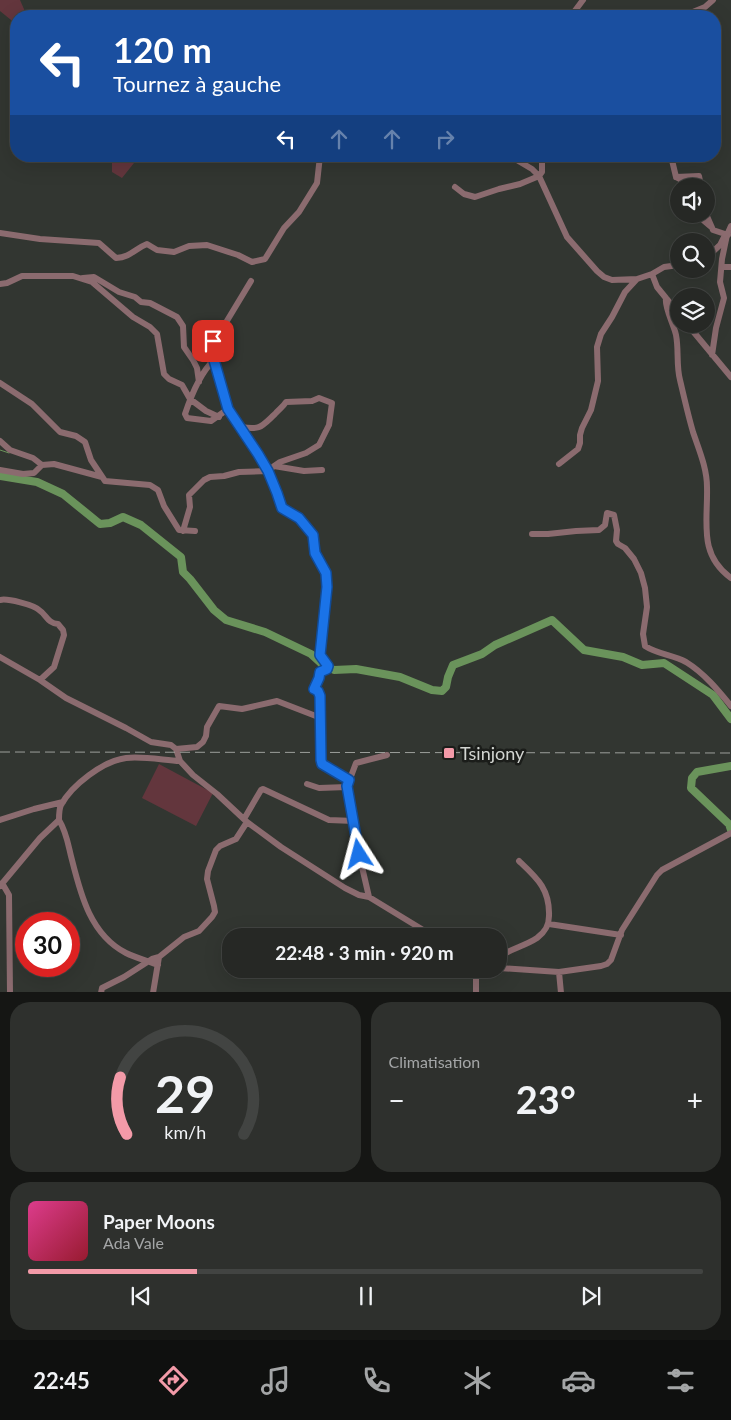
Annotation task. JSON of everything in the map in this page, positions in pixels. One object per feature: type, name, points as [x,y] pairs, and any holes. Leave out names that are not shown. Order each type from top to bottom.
[{"type":"street","points":[[698,10],[713,0]]},
{"type":"street","points":[[0,233],[40,239],[99,243],[116,258],[127,257],[140,246],[146,244],[157,250],[174,252],[189,246],[206,245],[238,255],[252,262],[265,259],[284,228],[298,212],[317,183],[319,162]]},
{"type":"street","points":[[520,162],[539,176],[567,237],[604,277],[612,280],[637,279],[670,266]]},
{"type":"street","points":[[454,187],[464,194],[475,197],[520,184],[539,176],[542,172],[542,162]]},
{"type":"street","points":[[672,162],[676,177],[699,176],[700,178]]},
{"type":"street","points":[[706,223],[713,230],[728,236]]},
{"type":"street","points":[[712,355],[716,328],[724,298],[720,282],[724,250],[731,226]]},
{"type":"street","points":[[715,250],[728,236]]},
{"type":"street","points":[[724,250],[731,256]]},
{"type":"street","points":[[722,267],[731,267]]},
{"type":"street","points":[[652,274],[658,287],[670,303]]},
{"type":"street","points":[[0,284],[7,284],[22,276],[73,276],[92,282],[133,317],[150,327],[157,334],[164,374],[169,379],[182,385],[190,399],[206,411],[219,417]]},
{"type":"street","points":[[81,278],[94,277],[119,292],[135,297],[141,302],[150,303],[176,317],[183,326],[184,347],[194,360],[199,383]]},
{"type":"street","points":[[559,464],[578,449],[582,428],[591,410],[598,381],[597,347],[600,334],[612,317],[625,292],[637,279]]},
{"type":"street","points":[[251,281],[216,339],[209,345],[209,351],[214,360],[228,409],[268,471],[282,508],[299,518],[313,535],[315,553],[326,573],[327,587],[320,655],[328,667],[320,672],[314,689],[318,691],[320,696],[321,760],[322,764],[348,783]]},
{"type":"street","points":[[666,298],[665,303],[672,318],[676,336],[679,377],[705,472],[707,485],[706,534],[715,561],[731,578]]},
{"type":"street","points":[[694,333],[731,376]]},
{"type":"street","points":[[214,360],[209,365],[190,399],[185,414],[187,418],[211,421],[228,409]]},
{"type":"street","points":[[0,383],[32,404],[60,432],[76,436],[85,442],[91,460],[105,481],[155,487],[179,530],[195,531]]},
{"type":"street","points":[[182,531],[190,507],[189,495],[204,480],[233,472],[268,471],[280,462],[306,453],[319,445],[329,425],[332,403],[319,398],[312,401],[286,402],[262,427],[257,429],[241,427]]},
{"type":"street","points":[[0,442],[10,450],[34,458],[42,465]]},
{"type":"street","points":[[0,470],[23,474],[34,473],[42,465],[54,464],[102,477]]},
{"type":"street","points":[[274,466],[304,471],[322,470]]},
{"type":"street","points":[[532,534],[599,530],[605,525],[607,513],[614,515],[617,530],[616,541],[634,559],[641,573],[645,588],[647,607],[643,634],[645,646],[651,650],[686,662],[698,670],[731,706]]},
{"type":"street","points":[[0,600],[9,600],[37,608],[48,620],[58,624],[63,630],[64,635],[54,667],[40,680]]},
{"type":"street","points":[[0,657],[40,680],[66,698],[151,742],[171,745],[176,749],[180,761],[193,776],[217,794],[245,821],[281,847],[345,888],[359,895],[369,896],[420,928]]},
{"type":"street","points":[[176,749],[198,747],[203,742],[207,727],[219,706],[242,709],[277,701],[321,718]]},
{"type":"street","points":[[369,896],[348,783],[356,763],[387,755]]},
{"type":"street","points":[[158,965],[127,954],[107,940],[96,927],[80,886],[66,832],[59,820],[60,806],[82,782],[96,770],[111,762],[126,758],[180,761]]},
{"type":"street","points":[[307,784],[319,788],[348,783]]},
{"type":"street","points":[[101,992],[102,988],[149,961],[160,957],[184,937],[199,931],[212,917],[215,912],[213,896],[207,879],[216,850],[220,846],[236,839],[262,790],[264,789],[330,820],[354,820]]},
{"type":"street","points":[[0,820],[63,802]]},
{"type":"street","points":[[10,992],[9,895],[1,884],[40,838],[59,820]]},
{"type":"street","points":[[507,969],[559,972],[607,964],[611,960],[631,914],[657,875],[662,870],[730,834]]},
{"type":"street","points":[[507,953],[537,938],[549,924],[549,898],[536,878],[519,861]]},
{"type":"street","points":[[549,924],[621,935]]},
{"type":"street","points":[[153,992],[160,957]]},
{"type":"street","points":[[559,972],[562,992]]},
{"type":"street","points":[[475,978],[476,992]]},
{"type":"shaded area","points":[[0,0],[20,0],[24,10],[10,10],[10,19],[0,11]]},
{"type":"shaded area","points":[[112,162],[136,162],[122,178],[112,172]]},
{"type":"shaded area","points":[[159,764],[213,793],[196,826],[142,798]]},
{"type":"waterway","points":[[0,450],[9,453]]},
{"type":"waterway","points":[[0,476],[37,482],[63,494],[100,524],[110,523],[123,517],[141,525],[181,557],[183,572],[214,610],[226,620],[265,632],[311,654],[322,664],[334,670],[356,669],[400,677],[432,690],[442,691],[446,687],[453,665],[482,654],[495,645],[552,620],[584,650],[623,657],[642,665],[664,663],[713,695],[731,719]]},
{"type":"waterway","points":[[731,766],[697,772],[692,778],[691,788],[729,824],[731,830]]},
{"type":"railway","points":[[0,752],[731,753]]},
{"type":"place","name":"Tsinjony","points":[[449,753]]},
{"type":"route","points":[[213,341],[209,345],[209,351],[214,360],[228,409],[268,471],[282,508],[299,518],[313,535],[315,553],[326,573],[327,587],[320,655],[328,666],[327,669],[320,672],[314,689],[318,691],[320,696],[321,760],[322,764],[349,780],[347,786],[359,854]]}]
